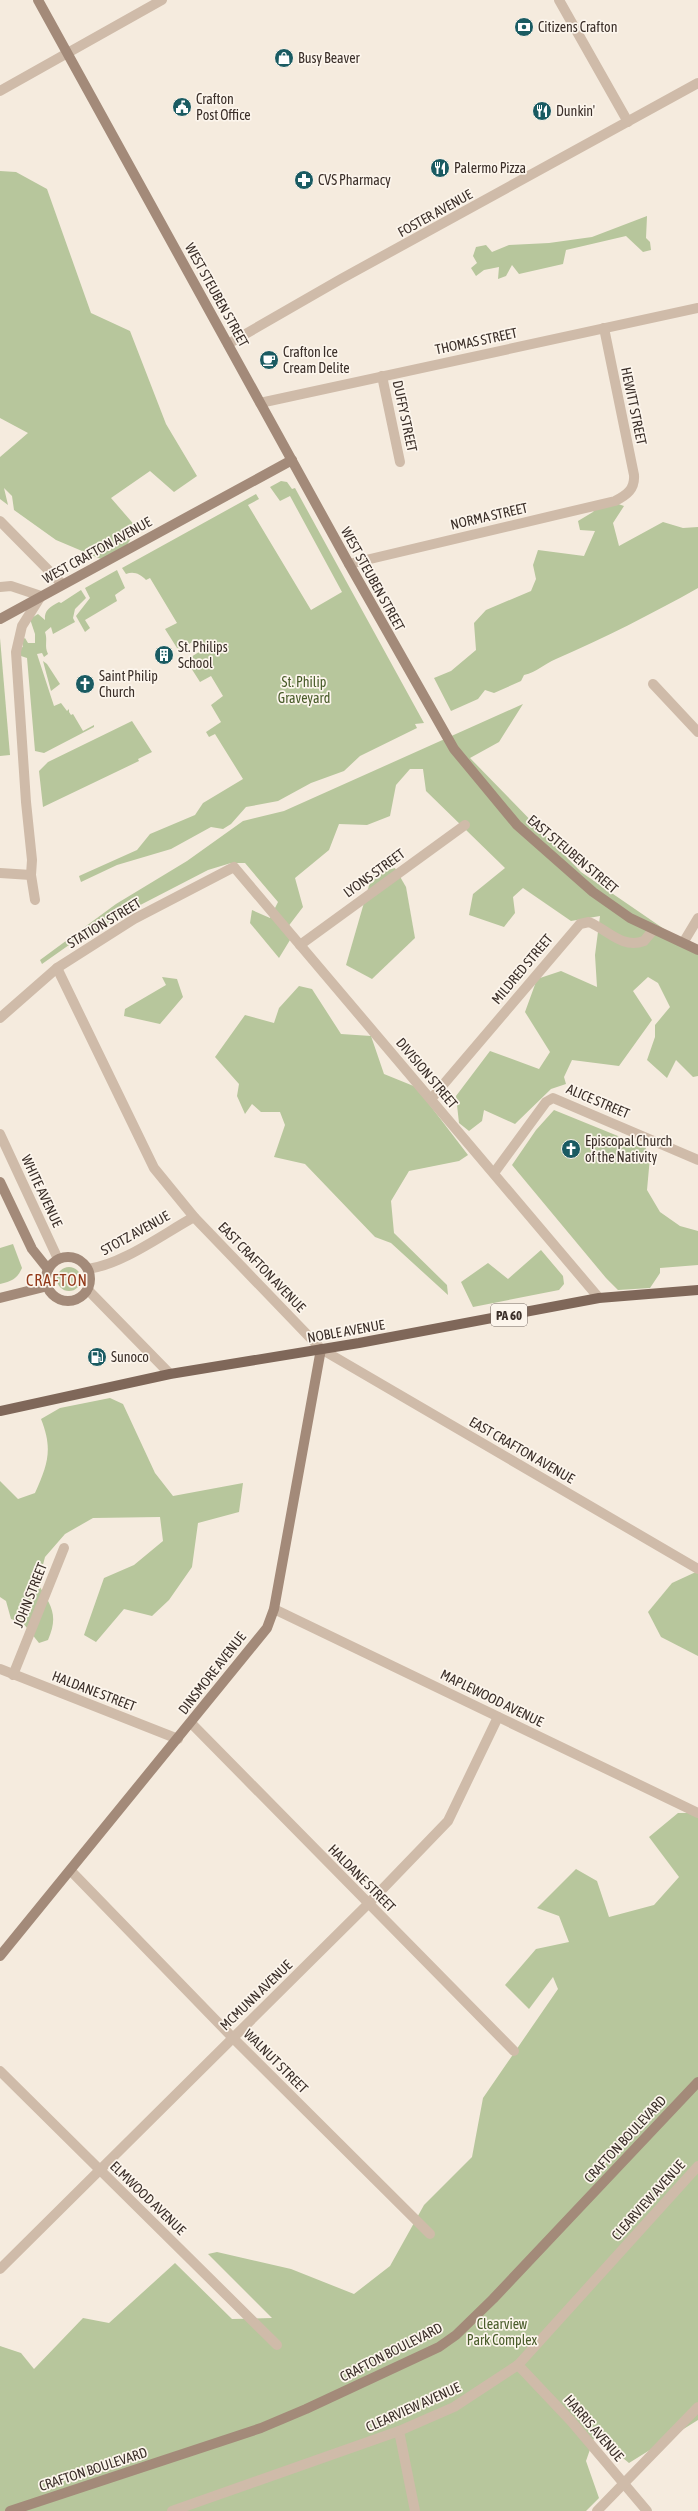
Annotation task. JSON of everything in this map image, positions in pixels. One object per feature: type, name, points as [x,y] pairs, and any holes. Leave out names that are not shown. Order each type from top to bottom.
[{"type":"main road","name":"WEST STEUBEN STREET","points":[[38,0],[349,564],[454,749]]},
{"type":"main road","name":"WEST CRAFTON AVENUE","points":[[40,596],[292,460]]},
{"type":"main road","points":[[0,619],[40,596]]},
{"type":"main road","name":"EAST STEUBEN STREET","points":[[454,749],[517,825],[548,855],[593,892],[630,918],[698,950]]},
{"type":"main road","points":[[0,1182],[32,1249],[48,1269],[48,1286],[55,1296],[69,1301],[76,1300],[88,1290],[90,1283],[88,1269],[79,1259],[72,1257],[58,1259],[48,1269]]},
{"type":"main road","points":[[0,1298],[48,1286]]},
{"type":"main road","name":"NOBLE AVENUE","points":[[0,1411],[170,1374],[321,1349],[599,1298],[698,1290]]},
{"type":"main road","name":"DINSMORE AVENUE","points":[[0,1956],[71,1871],[267,1628],[274,1609],[321,1349]]},
{"type":"main road","name":"CRAFTON BOULEVARD","points":[[10,2511],[261,2428],[313,2406],[439,2347],[456,2335],[493,2300],[698,2082]]},
{"type":"street","points":[[0,91],[162,0]]},
{"type":"street","points":[[559,0],[628,122]]},
{"type":"street","name":"FOSTER AVENUE","points":[[228,344],[341,279],[698,83]]},
{"type":"street","name":"THOMAS STREET","points":[[260,402],[698,308]]},
{"type":"street","name":"HEWITT STREET","points":[[604,328],[634,475],[632,489]]},
{"type":"street","name":"DUFFY STREET","points":[[382,376],[400,462]]},
{"type":"street","name":"NORMA STREET","points":[[349,564],[615,501],[632,489]]},
{"type":"street","points":[[0,521],[62,584]]},
{"type":"street","points":[[0,587],[11,586],[40,596]]},
{"type":"street","name":"WEST CRAFTON AVENUE","points":[[35,900],[31,875],[32,860],[26,802],[16,652],[22,626],[40,596]]},
{"type":"street","points":[[653,684],[698,732]]},
{"type":"street","name":"LYONS STREET","points":[[300,945],[465,825]]},
{"type":"street","name":"DIVISION STREET","points":[[234,867],[599,1298]]},
{"type":"street","name":"STATION STREET","points":[[0,1018],[57,968],[134,919],[234,867]]},
{"type":"street","points":[[0,873],[31,875]]},
{"type":"street","points":[[683,943],[698,918]]},
{"type":"street","name":"MILDRED STREET","points":[[431,1099],[580,924],[589,922],[619,940],[632,944],[644,941],[654,929]]},
{"type":"street","name":"EAST CRAFTON AVENUE","points":[[57,968],[154,1168],[194,1217],[321,1349],[698,1570]]},
{"type":"street","name":"ALICE STREET","points":[[494,1173],[546,1102],[553,1098],[698,1160]]},
{"type":"street","name":"WHITE AVENUE","points":[[0,1134],[58,1259]]},
{"type":"street","name":"STOTZ AVENUE","points":[[88,1269],[102,1267],[116,1261],[194,1217]]},
{"type":"street","points":[[88,1290],[170,1374]]},
{"type":"street","name":"JOHN STREET","points":[[13,1675],[64,1548]]},
{"type":"street","name":"MAPLEWOOD AVENUE","points":[[274,1609],[698,1813]]},
{"type":"street","name":"HALDANE STREET","points":[[0,1669],[178,1739]]},
{"type":"street","name":"MCMUNN AVENUE","points":[[0,2269],[100,2171],[232,2037],[368,1904],[448,1821],[498,1717]]},
{"type":"street","name":"HALDANE STREET","points":[[191,1723],[514,2051]]},
{"type":"street","name":"WALNUT STREET","points":[[71,1871],[232,2037],[430,2234]]},
{"type":"street","name":"ELMWOOD AVENUE","points":[[0,2071],[276,2345]]},
{"type":"street","name":"CLEARVIEW AVENUE","points":[[172,2511],[399,2431],[454,2407],[518,2365],[698,2166]]},
{"type":"street","name":"HARRIS AVENUE","points":[[518,2365],[571,2421],[647,2511]]},
{"type":"street","points":[[597,2511],[698,2407]]},
{"type":"street","points":[[399,2431],[415,2511]]},
{"type":"green space","points":[[0,171],[16,172],[47,189],[91,313],[130,331],[166,424],[197,476],[174,492],[150,471],[111,498],[137,528],[127,545],[101,559],[56,540],[14,510],[12,496],[4,488],[8,505],[0,499],[0,457],[28,433],[0,418]]},
{"type":"green space","points":[[647,216],[646,238],[650,242],[651,250],[643,252],[626,236],[566,250],[563,264],[519,274],[512,265],[506,276],[498,279],[499,267],[484,270],[476,276],[471,268],[477,263],[473,256],[476,247],[486,245],[492,252],[509,245],[549,243],[592,237]]},
{"type":"green space","name":"St. Philip Graveyard","points":[[281,481],[287,482],[292,489],[295,488],[424,723],[415,724],[417,728],[360,756],[344,771],[311,783],[278,801],[246,807],[231,824],[223,829],[211,827],[171,849],[117,865],[81,882],[79,876],[137,850],[150,834],[195,815],[203,803],[243,779],[215,734],[209,737],[206,732],[221,722],[211,705],[223,696],[211,676],[200,682],[186,660],[204,649],[197,639],[181,649],[177,648],[165,629],[177,623],[150,578],[146,580],[137,574],[126,574],[122,568],[256,494],[259,499],[248,505],[311,610],[342,592],[290,496],[280,501],[270,487]]},
{"type":"green space","points":[[604,499],[624,506],[613,523],[619,546],[663,522],[683,528],[698,527],[698,588],[592,643],[524,675],[521,681],[494,693],[485,690],[478,699],[451,711],[434,678],[451,671],[476,650],[474,623],[486,610],[531,591],[536,579],[533,565],[538,550],[584,556],[595,531],[580,530],[578,521],[593,512]]},
{"type":"green space","points":[[117,570],[125,588],[115,595],[117,601],[85,620],[90,628],[85,632],[76,616],[90,598],[85,588]]},
{"type":"green space","points":[[81,590],[86,598],[75,609],[73,618],[75,622],[53,634],[51,627],[45,632],[48,654],[44,657],[42,653],[37,654],[54,706],[61,703],[67,711],[69,709],[69,712],[71,715],[73,714],[83,731],[94,725],[94,727],[44,753],[35,751],[27,658],[21,656],[19,648],[23,647],[22,640],[25,638],[28,643],[35,643],[35,634],[30,619],[38,614],[45,620],[47,611],[50,607],[59,602],[61,603]]},
{"type":"green space","points":[[0,638],[10,755],[0,756]]},
{"type":"green space","points":[[43,661],[47,664],[60,684],[51,691]]},
{"type":"green space","points":[[523,704],[499,742],[470,758],[581,872],[667,931],[698,948],[698,1076],[693,1077],[676,1060],[667,1078],[647,1060],[655,1037],[655,1025],[670,1007],[658,983],[648,977],[633,991],[652,1020],[619,1066],[572,1060],[564,1077],[566,1084],[551,1089],[515,1124],[484,1110],[482,1121],[469,1131],[459,1123],[456,1096],[490,1051],[539,1069],[550,1052],[525,1012],[537,979],[561,971],[597,987],[595,955],[600,916],[571,921],[523,888],[513,897],[515,913],[504,927],[469,915],[473,894],[505,868],[426,791],[423,769],[410,769],[396,785],[390,816],[367,825],[339,824],[329,850],[295,878],[303,907],[284,932],[290,940],[279,958],[250,923],[252,910],[270,918],[278,902],[245,863],[231,863],[208,870],[119,916],[91,937],[69,945],[42,964],[40,960],[116,904],[187,861],[243,821],[284,811]]},
{"type":"green space","points":[[132,721],[152,752],[138,759],[139,761],[43,807],[39,771],[48,762]]},
{"type":"green space","points":[[395,868],[406,887],[415,938],[372,979],[346,965],[372,875]]},
{"type":"green space","points":[[162,977],[177,979],[183,997],[160,1024],[124,1016],[125,1009],[166,985]]},
{"type":"green space","points":[[299,986],[312,989],[341,1034],[371,1036],[384,1074],[416,1087],[468,1155],[459,1161],[409,1171],[391,1201],[394,1233],[447,1285],[448,1295],[391,1243],[375,1237],[305,1164],[274,1157],[285,1125],[280,1112],[261,1112],[252,1104],[245,1114],[237,1096],[239,1084],[215,1057],[245,1015],[274,1023],[279,1008]]},
{"type":"green space","points":[[554,1110],[645,1147],[650,1157],[647,1190],[660,1212],[680,1226],[698,1231],[698,1265],[660,1268],[660,1273],[650,1288],[618,1290],[606,1278],[512,1165],[536,1130]]},
{"type":"green space","points":[[13,1244],[22,1268],[14,1279],[0,1284],[0,1248]]},
{"type":"green space","points":[[541,1250],[563,1276],[564,1284],[559,1290],[473,1307],[461,1282],[488,1263],[508,1279]]},
{"type":"green space","points":[[69,1267],[78,1270],[81,1279],[78,1288],[69,1291],[60,1288],[57,1279],[60,1270]]},
{"type":"green space","points":[[110,1398],[123,1404],[155,1473],[173,1496],[243,1483],[239,1512],[198,1523],[192,1567],[169,1600],[152,1616],[124,1609],[96,1642],[84,1635],[104,1578],[134,1565],[163,1541],[160,1517],[93,1518],[65,1534],[45,1557],[38,1584],[50,1604],[53,1617],[53,1624],[48,1640],[39,1643],[23,1623],[11,1619],[6,1601],[0,1597],[0,1481],[18,1499],[35,1493],[46,1465],[48,1448],[45,1430],[41,1419],[60,1408]]},
{"type":"green space","points":[[698,1571],[698,1656],[661,1637],[648,1612],[672,1583]]},
{"type":"green space","name":"Clearview Park Complex","points":[[678,1813],[698,1813],[698,2420],[629,2463],[595,2435],[586,2461],[599,2498],[586,2511],[0,2511],[0,2346],[21,2353],[34,2369],[83,2318],[109,2323],[175,2263],[232,2319],[272,2318],[208,2254],[217,2252],[291,2269],[354,2294],[390,2266],[424,2205],[472,2157],[483,2098],[558,1989],[553,1977],[529,2009],[505,1985],[536,1949],[569,1942],[559,1916],[537,1908],[576,1869],[597,1881],[609,1917],[654,1905],[679,1877],[649,1837]]},
{"type":"place","name":"Citizens Crafton","points":[[524,27]]},
{"type":"place","name":"Busy Beaver","points":[[284,58]]},
{"type":"place","name":"Crafton Post Office","points":[[182,107]]},
{"type":"place","name":"Dunkin'","points":[[542,111]]},
{"type":"place","name":"Palermo Pizza","points":[[440,168]]},
{"type":"place","name":"CVS Pharmacy","points":[[304,180]]},
{"type":"place","name":"Crafton Ice Cream Delite","points":[[269,360]]},
{"type":"place","name":"St. Philips School","points":[[164,655]]},
{"type":"place","name":"Saint Philip Church","points":[[85,684]]},
{"type":"place","name":"Episcopal Church of the Nativity","points":[[571,1149]]},
{"type":"place","name":"Sunoco","points":[[97,1357]]},
{"type":"district","name":"CRAFTON","points":[[57,1280]]}]
